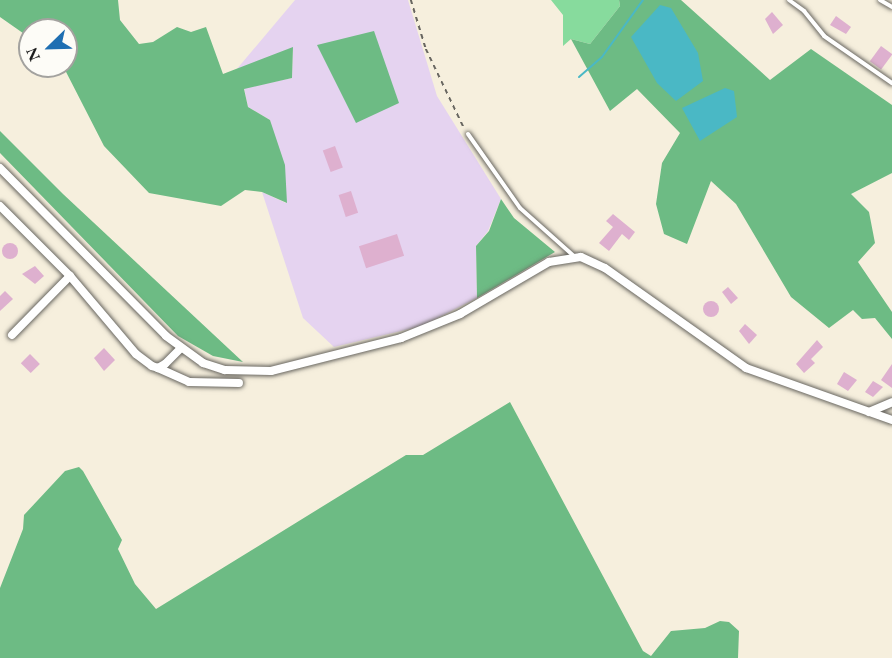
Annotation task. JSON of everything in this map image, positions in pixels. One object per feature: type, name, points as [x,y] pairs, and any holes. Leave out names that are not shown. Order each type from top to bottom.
[{"type":"street","points":[[0,168],[82,254],[181,348],[225,370],[259,373],[283,369],[434,327],[533,270],[575,257],[590,259],[605,268],[746,369],[892,420]]},
{"type":"street","points":[[0,206],[70,276],[136,354],[158,368],[189,382],[239,383]]},
{"type":"street","points":[[12,335],[70,276]]},
{"type":"street","points":[[158,368],[181,348]]},
{"type":"street","points":[[869,412],[892,402]]},
{"type":"lane","points":[[789,0],[804,11],[824,36],[892,83]]},
{"type":"lane","points":[[880,0],[892,8]]},
{"type":"lane","points":[[468,134],[520,208],[575,257]]},
{"type":"path","points":[[411,0],[426,49],[456,116],[468,134]]},
{"type":"shaded area","points":[[295,0],[408,0],[437,96],[501,199],[488,231],[476,246],[477,298],[422,326],[334,347],[303,318],[262,192],[286,203],[270,120],[248,107],[244,88],[292,78],[293,48],[236,70]]},
{"type":"green space","points":[[0,0],[118,0],[120,20],[139,44],[153,42],[177,27],[191,32],[206,27],[223,74],[293,47],[292,78],[244,89],[248,107],[270,120],[285,165],[287,203],[262,192],[245,190],[221,206],[149,193],[104,146],[69,78],[78,78],[78,18],[18,18],[18,30],[0,17]]},
{"type":"green space","points":[[551,0],[619,0],[620,6],[590,44],[571,39],[563,46],[563,15]]},
{"type":"green space","points":[[619,0],[681,0],[770,80],[811,49],[892,105],[892,173],[851,194],[869,212],[875,243],[858,262],[892,312],[892,339],[875,318],[862,319],[853,310],[829,328],[791,297],[736,204],[711,181],[687,244],[664,234],[656,204],[662,163],[680,133],[637,89],[610,111],[571,39],[590,44],[620,6]]},
{"type":"green space","points":[[374,31],[399,103],[356,123],[317,45]]},
{"type":"green space","points":[[0,131],[63,194],[243,362],[213,356],[178,336],[0,153]]},
{"type":"green space","points":[[501,199],[514,218],[555,252],[477,298],[476,246],[489,231]]},
{"type":"green space","points":[[510,402],[643,651],[651,656],[671,631],[705,628],[720,621],[729,622],[739,631],[738,658],[0,658],[0,588],[23,529],[24,515],[65,471],[79,467],[83,471],[122,540],[118,549],[135,584],[156,609],[406,455],[423,455]]},
{"type":"water","points":[[660,5],[671,8],[698,53],[703,81],[676,101],[657,83],[631,37]]},
{"type":"water","points":[[725,88],[734,91],[737,117],[700,141],[682,108]]},
{"type":"building","points":[[772,12],[783,25],[773,34],[765,19]]},
{"type":"building","points":[[836,16],[851,27],[846,34],[830,25]]},
{"type":"building","points":[[881,46],[892,54],[881,70],[870,61]]},
{"type":"building","points":[[335,146],[343,168],[331,172],[323,150]]},
{"type":"building","points":[[351,191],[358,213],[346,217],[339,195]]},
{"type":"building","points":[[613,214],[635,232],[629,240],[622,234],[609,251],[599,243],[613,227],[606,221]]},
{"type":"building","points":[[397,234],[404,256],[366,268],[359,246]]},
{"type":"building","points":[[7,243],[13,243],[18,251],[16,257],[7,259],[2,254],[2,248]]},
{"type":"building","points":[[35,266],[44,276],[35,284],[22,274]]},
{"type":"building","points":[[728,287],[738,298],[731,304],[722,292]]},
{"type":"building","points":[[5,291],[13,299],[0,311],[0,296]]},
{"type":"building","points":[[711,301],[719,309],[711,317],[703,309]]},
{"type":"building","points":[[745,324],[757,335],[749,344],[739,331]]},
{"type":"building","points":[[817,340],[823,347],[811,359],[815,363],[804,373],[796,364]]},
{"type":"building","points":[[104,348],[115,360],[104,371],[94,358]]},
{"type":"building","points":[[30,354],[40,364],[31,373],[21,363]]},
{"type":"building","points":[[892,364],[892,388],[881,380]]},
{"type":"building","points":[[844,372],[857,380],[848,391],[837,384]]},
{"type":"building","points":[[873,381],[883,387],[873,397],[865,392]]},
{"type":"waterway","points":[[579,77],[602,57],[643,0]]}]
